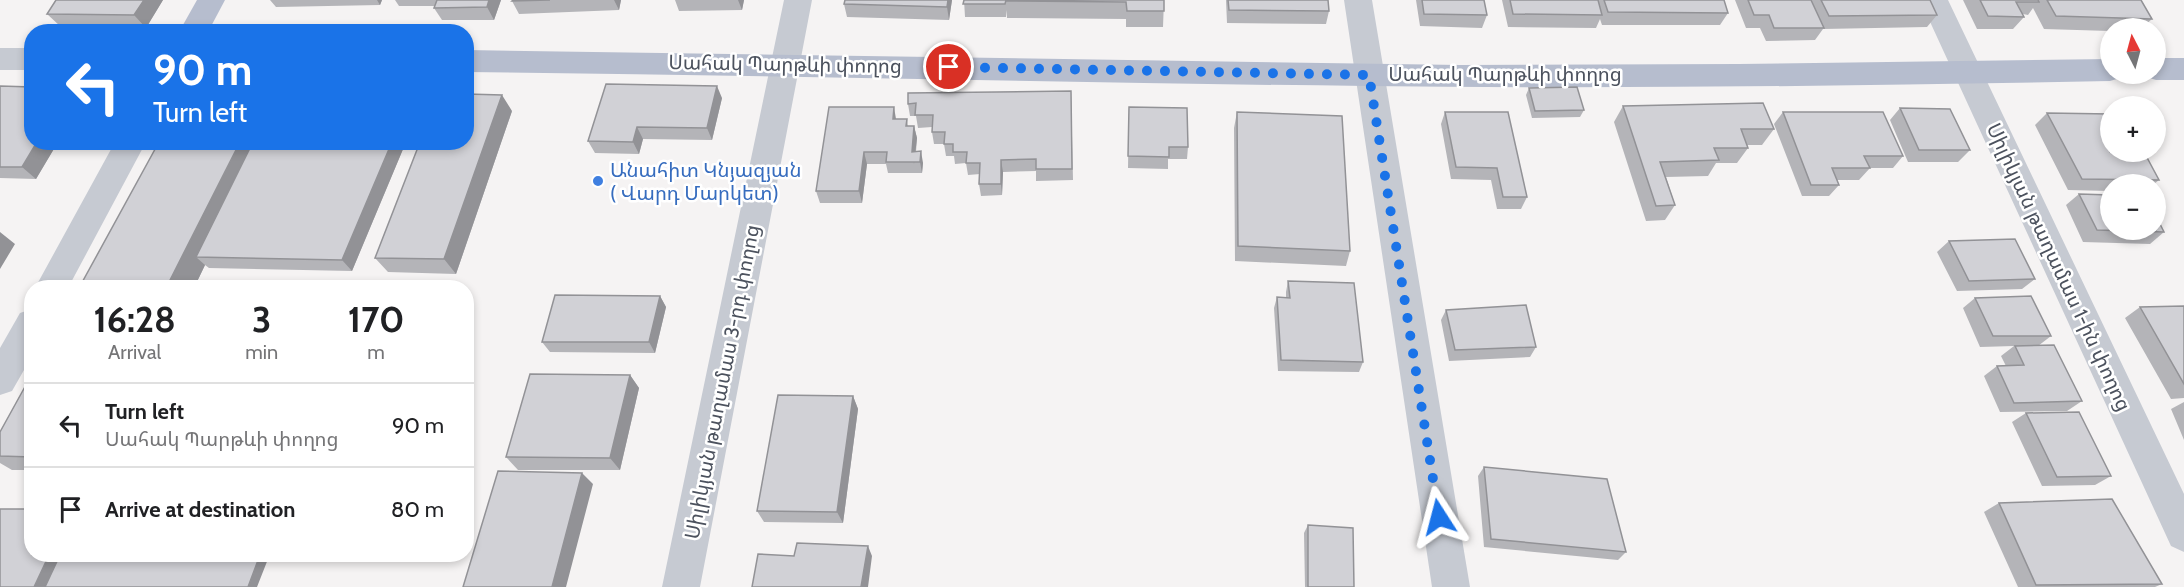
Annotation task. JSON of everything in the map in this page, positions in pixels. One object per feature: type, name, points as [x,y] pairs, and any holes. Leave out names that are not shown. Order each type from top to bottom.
[{"type":"main road","points":[[198,24],[211,0]]},
{"type":"main road","name":"Սահակ Պարթևի փողոց","points":[[474,61],[785,64],[1369,75],[1968,73],[2100,70]]},
{"type":"main road","points":[[2166,69],[2184,69]]},
{"type":"street","name":"Սիլիկյան թաղամաս 3-րդ փողոց","points":[[681,587],[798,0]]},
{"type":"street","points":[[1358,0],[1451,587]]},
{"type":"street","name":"Սիլիկյան թաղամաս 1-ին փողոց","points":[[1934,0],[2184,534]]},
{"type":"street","points":[[0,59],[24,59]]},
{"type":"street","points":[[55,280],[127,150]]},
{"type":"street","points":[[0,380],[24,337]]},
{"type":"building","points":[[56,0],[144,0],[134,15],[47,14]]},
{"type":"building","points":[[437,0],[489,0],[487,7],[434,8]]},
{"type":"building","points":[[845,0],[948,0],[947,7],[844,4]]},
{"type":"building","points":[[964,0],[1006,0],[1005,4],[963,4]]},
{"type":"building","points":[[1006,0],[1164,0],[1164,11],[1127,11],[1126,2]]},
{"type":"building","points":[[1228,0],[1328,0],[1329,11],[1229,10]]},
{"type":"building","points":[[1422,0],[1484,0],[1487,15],[1424,14]]},
{"type":"building","points":[[1510,0],[1598,0],[1602,15],[1513,14]]},
{"type":"building","points":[[1604,0],[1724,0],[1728,13],[1608,12]]},
{"type":"building","points":[[1748,0],[1811,0],[1824,28],[1774,28],[1769,15],[1754,15]]},
{"type":"building","points":[[1821,0],[1930,0],[1937,15],[1829,16]]},
{"type":"building","points":[[1980,0],[2038,0],[2039,2],[2016,2],[2024,17],[1988,16]]},
{"type":"building","points":[[2047,0],[2141,0],[2151,18],[2120,18],[2056,16]]},
{"type":"building","points":[[606,84],[717,86],[707,128],[637,127],[633,142],[588,141]]},
{"type":"building","points":[[0,86],[24,87],[24,150],[32,150],[22,167],[0,167]]},
{"type":"building","points":[[1577,87],[1584,110],[1535,111],[1529,88]]},
{"type":"building","points":[[1071,91],[1072,169],[1036,169],[1036,159],[1001,160],[1001,184],[979,184],[980,163],[966,163],[967,152],[953,152],[953,144],[944,144],[945,132],[932,132],[933,115],[915,115],[916,103],[908,104],[908,93]]},
{"type":"building","points":[[474,94],[502,95],[444,259],[375,258],[417,150],[474,150]]},
{"type":"building","points":[[1763,103],[1774,129],[1741,129],[1748,148],[1714,148],[1719,160],[1660,162],[1675,205],[1656,206],[1623,106]]},
{"type":"building","points":[[829,107],[894,107],[893,119],[907,119],[906,126],[914,126],[912,152],[921,151],[920,162],[886,162],[887,152],[864,152],[859,191],[816,191]]},
{"type":"building","points":[[1129,107],[1187,108],[1188,147],[1169,147],[1169,157],[1128,156]]},
{"type":"building","points":[[1900,108],[1950,109],[1970,150],[1919,150]]},
{"type":"building","points":[[1237,112],[1342,116],[1350,251],[1238,246]]},
{"type":"building","points":[[1445,112],[1508,112],[1527,197],[1503,197],[1497,168],[1456,167]]},
{"type":"building","points":[[1783,112],[1883,112],[1903,156],[1864,156],[1870,168],[1832,168],[1839,185],[1811,185]]},
{"type":"building","points":[[2047,113],[2100,114],[2100,162],[2149,162],[2156,174],[2100,174],[2100,179],[2082,179]]},
{"type":"building","points":[[155,150],[236,150],[170,280],[83,280]]},
{"type":"building","points":[[249,150],[389,150],[342,260],[196,257]]},
{"type":"building","points":[[2079,194],[2100,195],[2100,230],[2097,230]]},
{"type":"building","points":[[2015,239],[2035,279],[1969,281],[1949,241]]},
{"type":"building","points":[[1288,281],[1354,283],[1363,362],[1281,360],[1277,297],[1290,298]]},
{"type":"building","points":[[555,295],[660,296],[649,342],[542,342]]},
{"type":"building","points":[[2031,296],[2051,336],[1993,336],[1975,298]]},
{"type":"building","points":[[1526,305],[1536,347],[1455,350],[1446,310]]},
{"type":"building","points":[[2184,306],[2184,384],[2140,307]]},
{"type":"building","points":[[2054,345],[2082,401],[2014,403],[1997,366],[2024,365],[2015,346]]},
{"type":"building","points":[[530,374],[630,375],[610,458],[506,457]]},
{"type":"building","points":[[24,388],[24,457],[0,456],[0,432]]},
{"type":"building","points":[[778,395],[853,396],[837,512],[757,511]]},
{"type":"building","points":[[2079,412],[2111,476],[2057,477],[2026,413]]},
{"type":"building","points":[[1484,467],[1607,479],[1626,552],[1491,539]]},
{"type":"building","points":[[498,471],[582,473],[552,587],[463,587],[471,562],[474,562],[474,551]]},
{"type":"building","points":[[2112,499],[2162,584],[2036,585],[1999,503]]},
{"type":"building","points":[[0,509],[24,509],[24,562],[46,562],[34,587],[0,587]]},
{"type":"building","points":[[1308,525],[1353,528],[1354,587],[1308,587]]},
{"type":"building","points":[[797,543],[868,546],[861,587],[752,587],[758,554],[794,556]]},
{"type":"building","points":[[57,562],[257,562],[248,587],[45,587]]},
{"type":"place","name":"Անահիտ Կնյազյան ( Վարդ Մարկետ)","points":[[598,181]]},
{"type":"route","points":[[949,67],[1369,75],[1439,517]]}]
